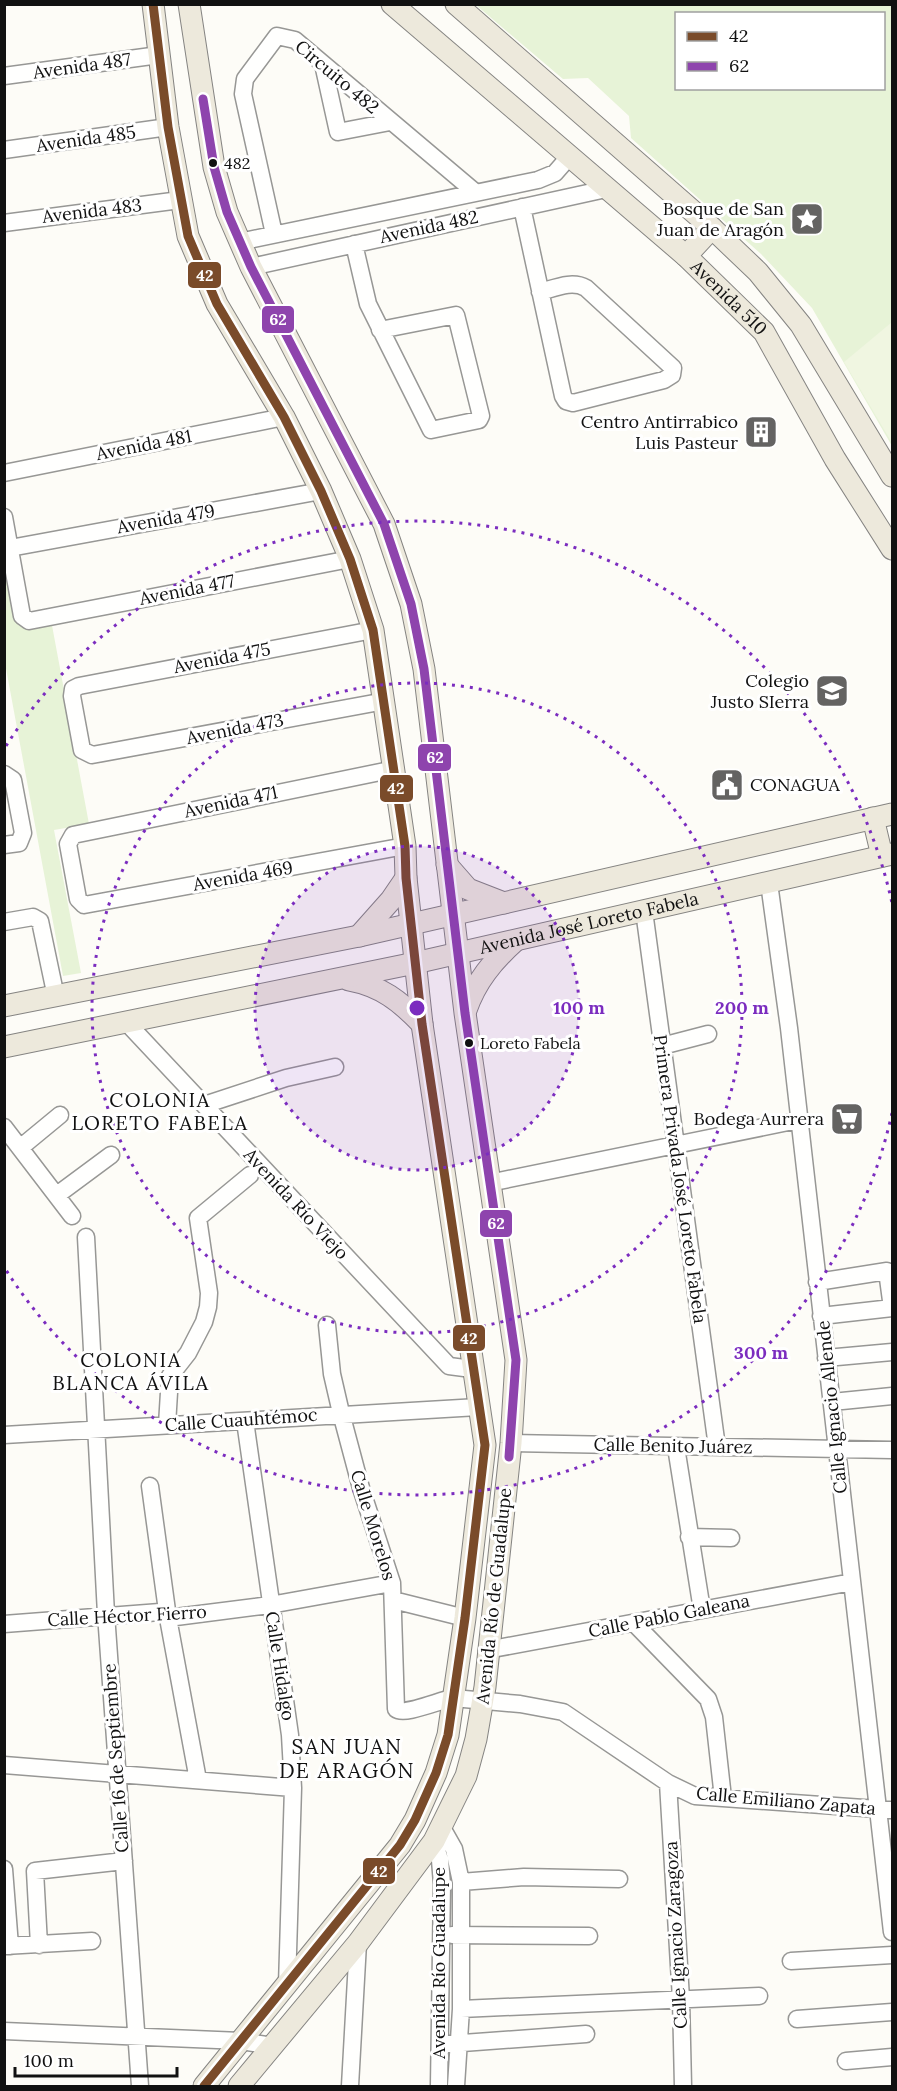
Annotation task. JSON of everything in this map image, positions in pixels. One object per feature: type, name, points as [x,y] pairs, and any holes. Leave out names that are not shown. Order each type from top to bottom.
[{"type":"main road","name":"Avenida Río de Guadalupe","points":[[153,4],[168,127],[188,236],[217,304],[284,417],[321,491],[350,558],[373,630],[405,846],[406,878],[422,1024],[485,1445],[465,1618],[448,1735],[436,1773],[415,1820],[400,1845],[204,2086]]},
{"type":"main road","name":"Avenida Río de Guadalupe","points":[[189,4],[214,166],[227,212],[251,267],[384,524],[411,604],[424,669],[465,1013],[516,1360],[511,1443],[483,1701],[466,1776],[437,1833],[358,1943],[239,2086]]},
{"type":"main road","name":"Avenida 510","points":[[392,4],[686,256],[764,332],[835,459],[892,549]]},
{"type":"main road","name":"Avenida 510","points":[[456,4],[712,228],[758,272],[801,325],[892,476]]},
{"type":"main road","points":[[686,256],[712,228]]},
{"type":"main road","points":[[4,1006],[359,936],[883,816],[887,855]]},
{"type":"main road","name":"Avenida José Loreto Fabela","points":[[4,1047],[128,1024],[459,954],[887,855]]},
{"type":"main road","points":[[447,865],[468,889],[504,903]]},
{"type":"main road","points":[[359,936],[391,900],[406,878]]},
{"type":"main road","points":[[465,1013],[473,991],[483,974],[516,940]]},
{"type":"main road","points":[[343,979],[365,983],[385,991],[403,1004],[422,1024]]},
{"type":"street","name":"Circuito 482","points":[[274,234],[243,94],[243,85],[277,36],[295,40],[475,192]]},
{"type":"street","name":"Avenida 487","points":[[4,76],[159,55]]},
{"type":"street","points":[[323,64],[338,132],[390,122]]},
{"type":"street","name":"Avenida 485","points":[[4,150],[168,127]]},
{"type":"street","name":"Avenida 482","points":[[239,242],[538,180],[555,173],[569,157]]},
{"type":"street","name":"Avenida 482","points":[[251,267],[606,189]]},
{"type":"street","name":"Avenida 483","points":[[4,223],[180,200]]},
{"type":"street","points":[[522,207],[540,292],[566,401],[573,403],[664,380],[672,375],[673,368],[578,284],[540,292]]},
{"type":"street","points":[[354,244],[368,304],[380,330],[431,430],[474,422],[481,416],[459,319],[451,314],[380,330]]},
{"type":"street","name":"Avenida 481","points":[[4,473],[284,417]]},
{"type":"street","name":"Avenida 479","points":[[10,548],[321,491]]},
{"type":"street","points":[[4,517],[10,548]]},
{"type":"street","name":"Avenida 477","points":[[10,548],[24,619],[29,621],[350,558]]},
{"type":"street","name":"Avenida 475","points":[[84,753],[72,696],[73,689],[373,630]]},
{"type":"street","name":"Avenida 473","points":[[84,753],[92,755],[385,701]]},
{"type":"street","name":"Avenida 471","points":[[81,904],[68,844],[69,838],[73,835],[394,769]]},
{"type":"street","points":[[4,845],[21,841],[23,833],[13,780],[7,774]]},
{"type":"street","name":"Avenida 469","points":[[81,904],[405,846]]},
{"type":"street","name":"Calle Ignacio Allende","points":[[769,883],[788,1017],[852,1582],[886,1809],[892,1932]]},
{"type":"street","name":"Primera Privada José Loreto Fabela","points":[[644,911],[717,1447]]},
{"type":"street","points":[[4,922],[38,918],[56,997]]},
{"type":"street","name":"Avenida Río Viejo","points":[[128,1024],[450,1366],[472,1369]]},
{"type":"street","points":[[662,1046],[708,1034]]},
{"type":"street","points":[[204,1105],[286,1078],[335,1067]]},
{"type":"street","points":[[20,1148],[60,1115]]},
{"type":"street","points":[[489,1183],[675,1143],[798,1120]]},
{"type":"street","points":[[4,1127],[72,1216]]},
{"type":"street","points":[[57,1195],[111,1155]]},
{"type":"street","points":[[167,1425],[170,1376],[188,1353],[204,1322],[208,1307],[209,1293],[198,1218],[250,1175]]},
{"type":"street","name":"Calle 16 de Septiembre","points":[[86,1238],[94,1430],[140,2086]]},
{"type":"street","points":[[817,1282],[887,1271],[892,1308],[821,1316]]},
{"type":"street","name":"Calle Morelos","points":[[327,1325],[332,1374],[341,1413],[361,1488],[392,1582],[394,1705],[396,1709]]},
{"type":"street","points":[[826,1358],[892,1352]]},
{"type":"street","points":[[831,1402],[892,1396]]},
{"type":"street","name":"Calle Cuauhtémoc","points":[[4,1434],[245,1421],[341,1413],[478,1407]]},
{"type":"street","name":"Calle Hidalgo","points":[[245,1421],[290,1735],[293,1788],[287,1985]]},
{"type":"street","name":"Calle Benito Juárez","points":[[511,1443],[892,1450]]},
{"type":"street","points":[[676,1447],[702,1610]]},
{"type":"street","points":[[150,1486],[168,1618],[198,1780]]},
{"type":"street","points":[[689,1537],[731,1538]]},
{"type":"street","name":"Calle Héctor Fierro","points":[[4,1624],[106,1614],[160,1612],[168,1618],[270,1605],[392,1582]]},
{"type":"street","name":"Calle Pablo Galeana","points":[[487,1650],[852,1582]]},
{"type":"street","points":[[393,1600],[465,1618]]},
{"type":"street","points":[[634,1623],[708,1699],[714,1717],[723,1798]]},
{"type":"street","name":"Calle Emiliano Zapata","points":[[396,1709],[406,1712],[438,1700],[453,1698],[564,1712],[668,1783],[695,1796],[886,1809]]},
{"type":"street","points":[[4,1765],[293,1788]]},
{"type":"street","name":"Calle Ignacio Zaragoza","points":[[668,1783],[681,1999],[683,2086]]},
{"type":"street","name":"Avenida Río Guadalupe","points":[[437,1833],[454,1849],[461,1882],[463,1936],[456,2086]]},
{"type":"street","name":"Avenida Río Guadalupe","points":[[437,1833],[442,1884],[439,2086]]},
{"type":"street","points":[[39,1945],[35,1871],[124,1861]]},
{"type":"street","points":[[4,1869],[7,1946],[92,1941]]},
{"type":"street","points":[[461,1882],[524,1877],[619,1880]]},
{"type":"street","points":[[441,1934],[589,1936]]},
{"type":"street","points":[[350,2086],[358,1943]]},
{"type":"street","points":[[791,1961],[892,1955]]},
{"type":"street","points":[[461,2009],[759,1996]]},
{"type":"street","points":[[797,2019],[892,2012]]},
{"type":"street","points":[[4,2031],[241,2041],[273,2046]]},
{"type":"street","points":[[441,2045],[586,2034]]},
{"type":"street","points":[[846,2061],[892,2057]]},
{"type":"green space","name":"Bosque de San Juan de Aragón","points":[[476,5],[892,5],[892,446],[812,308],[761,254],[631,138],[629,116],[588,78],[563,79]]},
{"type":"green space","points":[[892,322],[892,443],[844,362]]},
{"type":"green space","points":[[4,547],[19,626],[51,620],[89,824],[54,830],[81,973],[63,976],[5,663]]},
{"type":"transit line","name":"42","points":[[153,4],[168,127],[188,236],[217,304],[284,417],[321,491],[350,559],[373,630],[405,846],[406,878],[422,1024],[485,1445],[465,1618],[448,1735],[436,1773],[415,1820],[400,1845],[204,2086]]},
{"type":"transit line","name":"62","points":[[203,99],[214,167],[227,212],[251,267],[384,524],[411,604],[424,669],[465,1013],[516,1360],[509,1457]]},
{"type":"place","name":"482","points":[[213,163]]},
{"type":"place","name":"Bosque de San Juan de Aragón","points":[[807,219]]},
{"type":"place","name":"Centro Antirrabico Luis Pasteur","points":[[761,432]]},
{"type":"place","name":"Colegio Justo SIerra","points":[[832,691]]},
{"type":"place","name":"CONAGUA","points":[[727,785]]},
{"type":"place","name":"Loreto Fabela","points":[[469,1043]]},
{"type":"place","name":"Bodega Aurrera","points":[[847,1119]]},
{"type":"district","name":"COLONIA LORETO FABELA","points":[[160,1112]]},
{"type":"district","name":"COLONIA BLANCA ÁVILA","points":[[131,1372]]},
{"type":"district","name":"SAN JUAN DE ARAGÓN","points":[[347,1759]]}]
